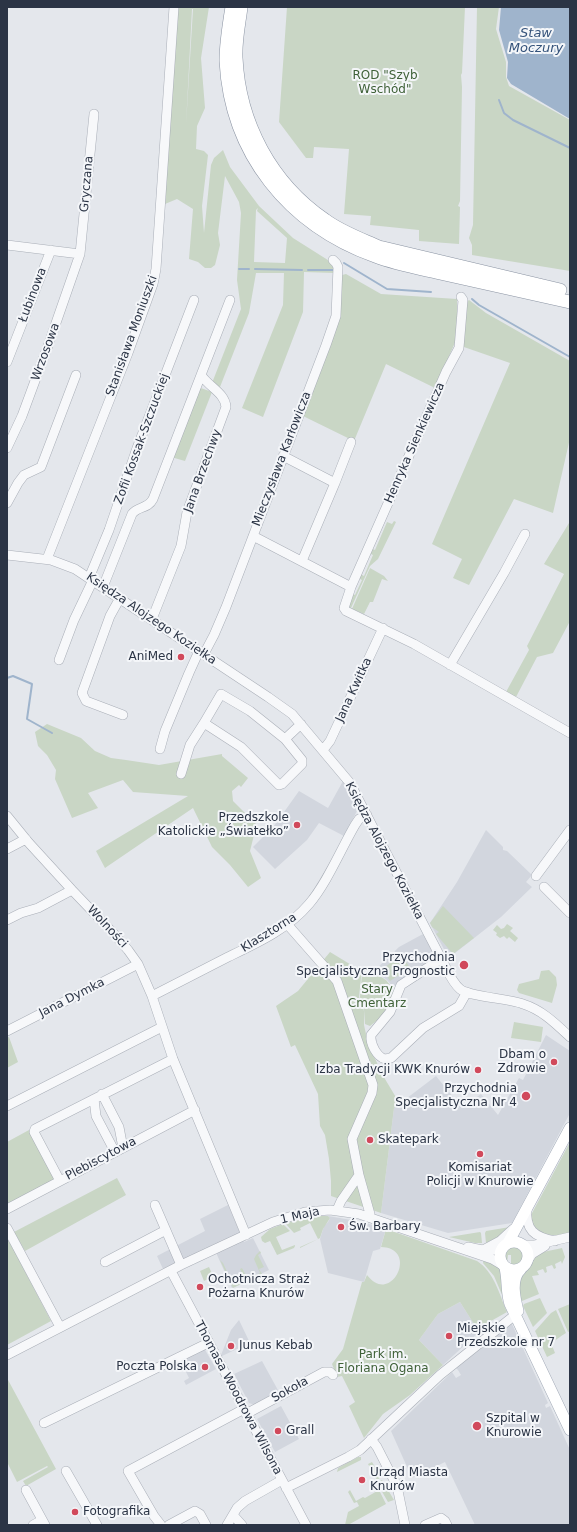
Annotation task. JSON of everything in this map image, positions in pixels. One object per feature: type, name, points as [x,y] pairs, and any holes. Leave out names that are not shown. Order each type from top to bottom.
[{"type":"highway","points":[[232,7],[228,30],[226,60],[229,85],[235,113],[245,141],[262,172],[285,200],[300,213],[342,243],[376,257],[570,302]]},
{"type":"highway","points":[[241,7],[236,57],[238,81],[244,109],[254,138],[272,169],[292,193],[309,208],[325,221],[350,235],[379,247],[570,293]]},
{"type":"main road","points":[[570,1128],[500,1256],[507,1277],[508,1299],[570,1430]]},
{"type":"main road","points":[[522,1245],[520,1232],[527,1208]]},
{"type":"main road","points":[[505,1245],[516,1242],[522,1245],[528,1252],[528,1260],[516,1276],[515,1293],[522,1327]]},
{"type":"main road","points":[[504,1266],[512,1271],[521,1269]]},
{"type":"street","name":"Stanisława Moniuszki","points":[[47,559],[128,353],[153,284],[156,270],[174,7]]},
{"type":"street","name":"Gryczana","points":[[80,254],[94,114]]},
{"type":"street","points":[[7,245],[80,254]]},
{"type":"street","name":"Łubinowa","points":[[7,362],[51,250]]},
{"type":"street","name":"Wrzosowa","points":[[7,448],[22,416],[80,254]]},
{"type":"street","name":"Mieczysława Karłowicza","points":[[160,749],[165,731],[183,686],[220,622],[336,316],[338,267],[333,260]]},
{"type":"street","name":"Henryka Sienkiewicza","points":[[461,297],[463,300],[459,348],[446,372],[351,587],[344,605],[344,609],[414,644],[570,733]]},
{"type":"street","name":"Zofii Kossak-Szczuckiej","points":[[59,660],[91,579],[137,448],[194,300]]},
{"type":"street","points":[[104,587],[132,514],[135,510],[146,507],[153,499],[230,300]]},
{"type":"street","name":"Jana Brzechwy","points":[[152,619],[181,546],[187,512],[226,408],[226,401],[201,375]]},
{"type":"street","points":[[7,503],[24,475],[42,467],[76,376]]},
{"type":"street","points":[[302,561],[351,442]]},
{"type":"street","points":[[284,456],[335,483]]},
{"type":"street","points":[[450,665],[525,534]]},
{"type":"street","points":[[253,536],[351,587]]},
{"type":"street","name":"Księdza Alojzego Koziełka","points":[[7,555],[47,559],[75,569],[202,652],[292,714],[350,783],[454,982],[461,990],[467,992],[524,1004],[544,1014],[570,1037]]},
{"type":"street","points":[[120,598],[106,627],[82,693],[86,701],[123,716]]},
{"type":"street","name":"Jana Kwitka","points":[[323,750],[329,743],[383,628]]},
{"type":"street","points":[[181,774],[190,745],[221,694],[250,711],[286,739],[302,760],[302,764],[282,784],[279,785],[241,747],[204,723]]},
{"type":"street","points":[[286,739],[301,724]]},
{"type":"street","name":"Klasztorna","points":[[152,996],[258,942],[299,915],[321,888],[359,819],[367,815]]},
{"type":"street","name":"Wolności","points":[[7,816],[72,890],[116,936],[138,964],[152,996],[173,1059],[246,1235]]},
{"type":"street","points":[[536,876],[570,830]]},
{"type":"street","points":[[7,849],[26,839]]},
{"type":"street","points":[[544,887],[570,913]]},
{"type":"street","points":[[7,920],[20,913],[38,908],[72,890]]},
{"type":"street","points":[[287,924],[337,982],[371,1080],[373,1088],[372,1093],[352,1139],[370,1218]]},
{"type":"street","points":[[441,959],[400,985],[390,1012],[371,1035],[371,1042],[379,1056],[385,1059],[391,1058],[423,1028],[459,1006],[467,992]]},
{"type":"street","name":"Jana Dymka","points":[[7,1031],[138,964]]},
{"type":"street","points":[[7,1106],[162,1027]]},
{"type":"street","points":[[60,1181],[34,1132],[35,1129],[173,1059]]},
{"type":"street","points":[[102,1094],[119,1127],[119,1150]]},
{"type":"street","points":[[94,1099],[96,1116],[119,1150]]},
{"type":"street","name":"Plebiscytowa","points":[[7,1209],[195,1110]]},
{"type":"street","points":[[337,1210],[340,1201],[359,1175]]},
{"type":"street","points":[[155,1205],[181,1265]]},
{"type":"street","points":[[527,1208],[527,1222],[529,1229],[541,1238],[552,1242]]},
{"type":"street","name":"1 Maja","points":[[7,1355],[181,1265],[273,1222],[293,1215],[312,1211],[337,1210],[370,1218],[447,1243],[497,1261],[504,1266]]},
{"type":"street","points":[[483,1250],[507,1236],[516,1226]]},
{"type":"street","points":[[7,1228],[60,1327]]},
{"type":"street","points":[[105,1262],[166,1230]]},
{"type":"street","points":[[522,1245],[532,1246],[570,1237]]},
{"type":"street","points":[[528,1260],[534,1252],[552,1242]]},
{"type":"street","name":"1 Maja","points":[[447,1243],[483,1250],[497,1250],[505,1245]]},
{"type":"street","name":"Thomasa Woodrowa Wilsona","points":[[171,1271],[306,1525]]},
{"type":"street","points":[[227,1525],[239,1506],[248,1498],[353,1454],[440,1375],[515,1315]]},
{"type":"street","points":[[44,1423],[208,1343]]},
{"type":"street","name":"Sokoła","points":[[161,1525],[154,1516],[128,1471],[204,1429],[245,1411],[324,1372],[329,1371],[333,1375]]},
{"type":"street","points":[[371,1439],[377,1447],[397,1486],[405,1525]]},
{"type":"street","points":[[66,1471],[97,1525]]},
{"type":"street","points":[[26,1490],[44,1522],[33,1525]]},
{"type":"street","points":[[169,1525],[195,1511],[200,1514],[206,1525]]},
{"type":"street","points":[[232,1515],[242,1525]]},
{"type":"street","points":[[425,1525],[441,1518],[447,1525]]},
{"type":"shaded area","name":"Przedszkole Katolickie „Światełko”","points":[[343,781],[358,809],[344,836],[319,823],[307,840],[275,869],[253,847],[274,826],[299,791],[328,808]]},
{"type":"shaded area","points":[[486,830],[503,847],[503,850],[507,851],[532,875],[526,882],[532,887],[501,917],[455,953],[447,955],[430,923],[457,882]]},
{"type":"shaded area","points":[[423,934],[436,958],[393,987],[387,980],[374,971],[399,947]]},
{"type":"shaded area","points":[[546,1035],[570,1051],[570,1113],[512,1223],[448,1233],[381,1213],[394,1108],[436,1076],[462,1108],[481,1094],[498,1115],[519,1078],[523,1080]]},
{"type":"shaded area","points":[[228,1205],[244,1242],[253,1238],[269,1270],[232,1288],[213,1246],[163,1269],[157,1256],[205,1231],[200,1219]]},
{"type":"shaded area","points":[[328,1216],[363,1222],[386,1229],[380,1249],[373,1251],[364,1282],[328,1273],[320,1239],[324,1226],[330,1218]]},
{"type":"shaded area","name":"Miejskie Przedszkole nr 7","points":[[460,1302],[479,1332],[443,1365],[419,1340],[438,1314]]},
{"type":"shaded area","points":[[239,1320],[250,1343],[222,1356],[221,1355],[231,1330]]},
{"type":"shaded area","name":"Szpital w Knurowie","points":[[511,1322],[548,1403],[545,1405],[546,1408],[550,1406],[570,1450],[570,1525],[475,1525],[445,1462],[412,1478],[391,1431],[452,1372],[456,1378],[461,1375],[455,1367]]},
{"type":"shaded area","points":[[204,1348],[216,1369],[186,1385],[184,1381],[189,1378],[180,1360]]},
{"type":"shaded area","points":[[262,1361],[279,1392],[255,1405],[249,1403],[234,1374]]},
{"type":"shaded area","points":[[281,1406],[299,1439],[275,1452],[257,1419]]},
{"type":"green space","points":[[176,7],[209,7],[201,58],[205,108],[197,126],[196,149],[204,151],[208,155],[202,206],[204,233],[211,165],[214,158],[223,150],[230,167],[259,206],[293,238],[331,262],[335,273],[304,272],[303,312],[263,417],[242,408],[283,305],[284,273],[256,273],[249,313],[220,387],[212,383],[241,309],[237,280],[241,213],[239,202],[225,176],[218,233],[220,245],[215,265],[211,268],[205,268],[198,262],[189,259],[193,209],[177,199],[165,204]],"holes":[[[192,9],[193,9],[186,125]],[[258,208],[257,211],[287,238],[285,263],[254,262],[256,210]]]},
{"type":"green space","name":"ROD \"Szyb Wschód\"","points":[[287,7],[465,7],[461,75],[460,201],[458,206],[460,207],[459,244],[419,241],[419,230],[370,225],[371,216],[344,214],[349,149],[314,147],[313,158],[306,158],[279,122]]},
{"type":"green space","points":[[477,7],[499,7],[496,29],[506,62],[506,77],[509,86],[570,120],[570,271],[472,255],[472,245],[469,238],[473,225]]},
{"type":"green space","points":[[346,274],[381,294],[457,299],[457,338],[435,388],[386,364],[354,441],[303,416],[330,345],[342,275]]},
{"type":"green space","points":[[469,300],[486,313],[570,361],[570,438],[553,513],[514,499],[469,585],[453,578],[462,559],[432,544],[510,363],[461,346],[465,303]]},
{"type":"green space","points":[[198,387],[212,392],[185,461],[171,457]]},
{"type":"green space","points":[[570,518],[570,621],[553,653],[537,657],[516,697],[506,692],[529,650],[527,646],[564,574],[544,564],[569,523]]},
{"type":"green space","points":[[394,521],[396,522],[378,559],[370,566],[351,608],[347,606],[351,593],[355,595],[362,580],[358,578],[360,574],[364,576],[373,555],[369,553],[371,548],[375,550],[387,522],[392,524]]},
{"type":"green space","points":[[370,568],[384,576],[388,581],[382,579],[373,602],[370,602],[364,614],[352,609]]},
{"type":"green space","points":[[47,724],[81,738],[95,751],[111,758],[159,765],[222,754],[222,756],[248,778],[241,787],[239,785],[232,791],[233,801],[260,828],[254,835],[250,851],[261,878],[248,887],[230,865],[212,847],[193,808],[105,868],[96,851],[188,796],[133,792],[123,780],[88,793],[98,808],[72,818],[55,779],[56,770],[47,755],[38,746],[35,732]]},
{"type":"green space","points":[[443,906],[474,938],[453,954],[436,934],[439,932],[432,927],[430,923]]},
{"type":"green space","points":[[507,924],[513,928],[510,931],[518,938],[515,942],[509,937],[507,939],[504,936],[500,938],[493,930],[497,925],[501,929]]},
{"type":"green space","points":[[330,952],[353,966],[362,968],[359,997],[364,1011],[364,1025],[368,1043],[382,1074],[400,1104],[394,1108],[381,1213],[331,1196],[329,1159],[325,1135],[320,1126],[318,1094],[295,1045],[291,1047],[276,1006],[298,991]]},
{"type":"green space","points":[[402,955],[410,968],[390,981],[382,969]]},
{"type":"green space","points":[[549,970],[556,977],[557,985],[552,1003],[519,993],[517,990],[519,984],[539,979],[541,971]]},
{"type":"green space","name":"Stary Cmentarz","points":[[373,972],[386,980],[391,986],[390,988],[394,994],[384,1015],[370,1026],[365,1024],[364,1010],[360,997],[362,975],[371,974]]},
{"type":"green space","points":[[514,1022],[543,1027],[541,1042],[511,1038]]},
{"type":"green space","points":[[9,1037],[18,1062],[7,1068],[7,1038]]},
{"type":"green space","points":[[29,1130],[55,1180],[7,1205],[7,1142]]},
{"type":"green space","points":[[570,1142],[570,1233],[556,1235],[544,1234],[535,1228],[531,1215]]},
{"type":"green space","points":[[117,1178],[126,1195],[25,1251],[14,1232]]},
{"type":"green space","points":[[318,1216],[328,1216],[330,1218],[323,1229],[320,1238],[318,1239],[310,1223],[294,1233],[285,1223]]},
{"type":"green space","points":[[283,1224],[290,1231],[276,1237],[282,1250],[295,1246],[294,1248],[277,1255],[270,1241],[265,1243],[262,1241],[261,1237],[270,1229]]},
{"type":"green space","points":[[510,1227],[504,1234],[486,1243],[486,1231]]},
{"type":"green space","name":"Park im. Floriana Ogana","points":[[386,1229],[477,1261],[492,1277],[507,1312],[491,1321],[479,1332],[460,1302],[438,1314],[419,1340],[443,1365],[410,1395],[383,1414],[364,1438],[349,1406],[355,1402],[342,1376],[337,1377],[332,1364],[343,1349],[362,1282],[364,1282],[367,1275],[376,1283],[385,1284],[392,1280],[398,1273],[400,1265],[399,1256],[393,1250],[381,1247]]},
{"type":"green space","points":[[480,1232],[482,1243],[475,1243],[449,1237]]},
{"type":"green space","points":[[7,1237],[51,1321],[7,1345]]},
{"type":"green space","points":[[513,1246],[520,1248],[524,1255],[522,1263],[512,1266],[511,1255],[508,1255],[507,1263],[504,1258],[506,1250]]},
{"type":"green space","points":[[562,1248],[565,1257],[562,1264],[561,1261],[555,1264],[556,1268],[554,1269],[552,1265],[546,1267],[547,1272],[545,1273],[543,1269],[537,1271],[539,1275],[532,1276],[539,1294],[522,1301],[520,1300],[520,1282],[534,1258],[544,1252]]},
{"type":"green space","points":[[260,1251],[261,1253],[258,1255],[264,1267],[259,1269],[262,1274],[233,1288],[220,1260],[230,1278],[242,1273],[240,1269],[242,1268],[248,1279],[260,1273],[254,1259]]},
{"type":"green space","points":[[484,1259],[501,1269],[505,1302],[494,1276],[483,1263]]},
{"type":"green space","points":[[209,1267],[213,1276],[204,1281],[200,1271]]},
{"type":"green space","points":[[540,1298],[547,1313],[533,1327],[523,1306],[524,1304]]},
{"type":"green space","points":[[570,1304],[570,1331],[568,1332],[558,1309]]},
{"type":"green space","points":[[556,1310],[566,1333],[551,1343],[555,1353],[547,1357],[535,1331],[551,1313]]},
{"type":"green space","points":[[7,1378],[56,1469],[26,1486],[23,1481],[48,1467],[47,1466],[17,1482],[7,1462]]},
{"type":"green space","points":[[358,1457],[361,1457],[361,1460],[337,1472],[338,1468]]},
{"type":"green space","points":[[372,1462],[381,1477],[377,1480],[368,1464]]},
{"type":"green space","points":[[382,1480],[394,1500],[388,1502],[377,1483]]},
{"type":"green space","points":[[350,1490],[356,1501],[379,1490],[386,1504],[348,1525],[345,1525],[348,1512],[359,1506],[357,1502],[354,1503],[348,1492]]},
{"type":"water","name":"Staw Moczury","points":[[501,7],[570,7],[570,119],[511,84],[507,78],[508,62],[499,30]]},
{"type":"waterway","points":[[499,100],[504,113],[513,120],[570,148]]},
{"type":"waterway","points":[[344,263],[387,289],[431,292]]},
{"type":"waterway","points":[[239,269],[249,269]]},
{"type":"waterway","points":[[255,269],[302,270]]},
{"type":"waterway","points":[[308,270],[334,270]]},
{"type":"waterway","points":[[472,299],[479,305],[570,357]]},
{"type":"waterway","points":[[7,678],[13,676],[32,684],[27,719],[52,733]]},
{"type":"place","name":"AniMed","points":[[181,657]]},
{"type":"place","name":"Przedszkole Katolickie „Światełko”","points":[[297,825]]},
{"type":"place","name":"Przychodnia Specjalistyczna Prognostic","points":[[464,965]]},
{"type":"place","name":"Dbam o Zdrowie","points":[[554,1062]]},
{"type":"place","name":"Izba Tradycji KWK Knurów","points":[[478,1070]]},
{"type":"place","name":"Przychodnia Specjalistyczna Nr 4","points":[[526,1096]]},
{"type":"place","name":"Skatepark","points":[[370,1140]]},
{"type":"place","name":"Komisariat Policji w Knurowie","points":[[480,1154]]},
{"type":"place","name":"Św. Barbary","points":[[341,1227]]},
{"type":"place","name":"Ochotnicza Straż Pożarna Knurów","points":[[200,1287]]},
{"type":"place","name":"Miejskie Przedszkole nr 7","points":[[449,1336]]},
{"type":"place","name":"Junus Kebab","points":[[231,1346]]},
{"type":"place","name":"Poczta Polska","points":[[205,1367]]},
{"type":"place","name":"Szpital w Knurowie","points":[[477,1426]]},
{"type":"place","name":"Grall","points":[[278,1431]]},
{"type":"place","name":"Urząd Miasta Knurów","points":[[362,1480]]},
{"type":"place","name":"Fotografika","points":[[75,1512]]}]
